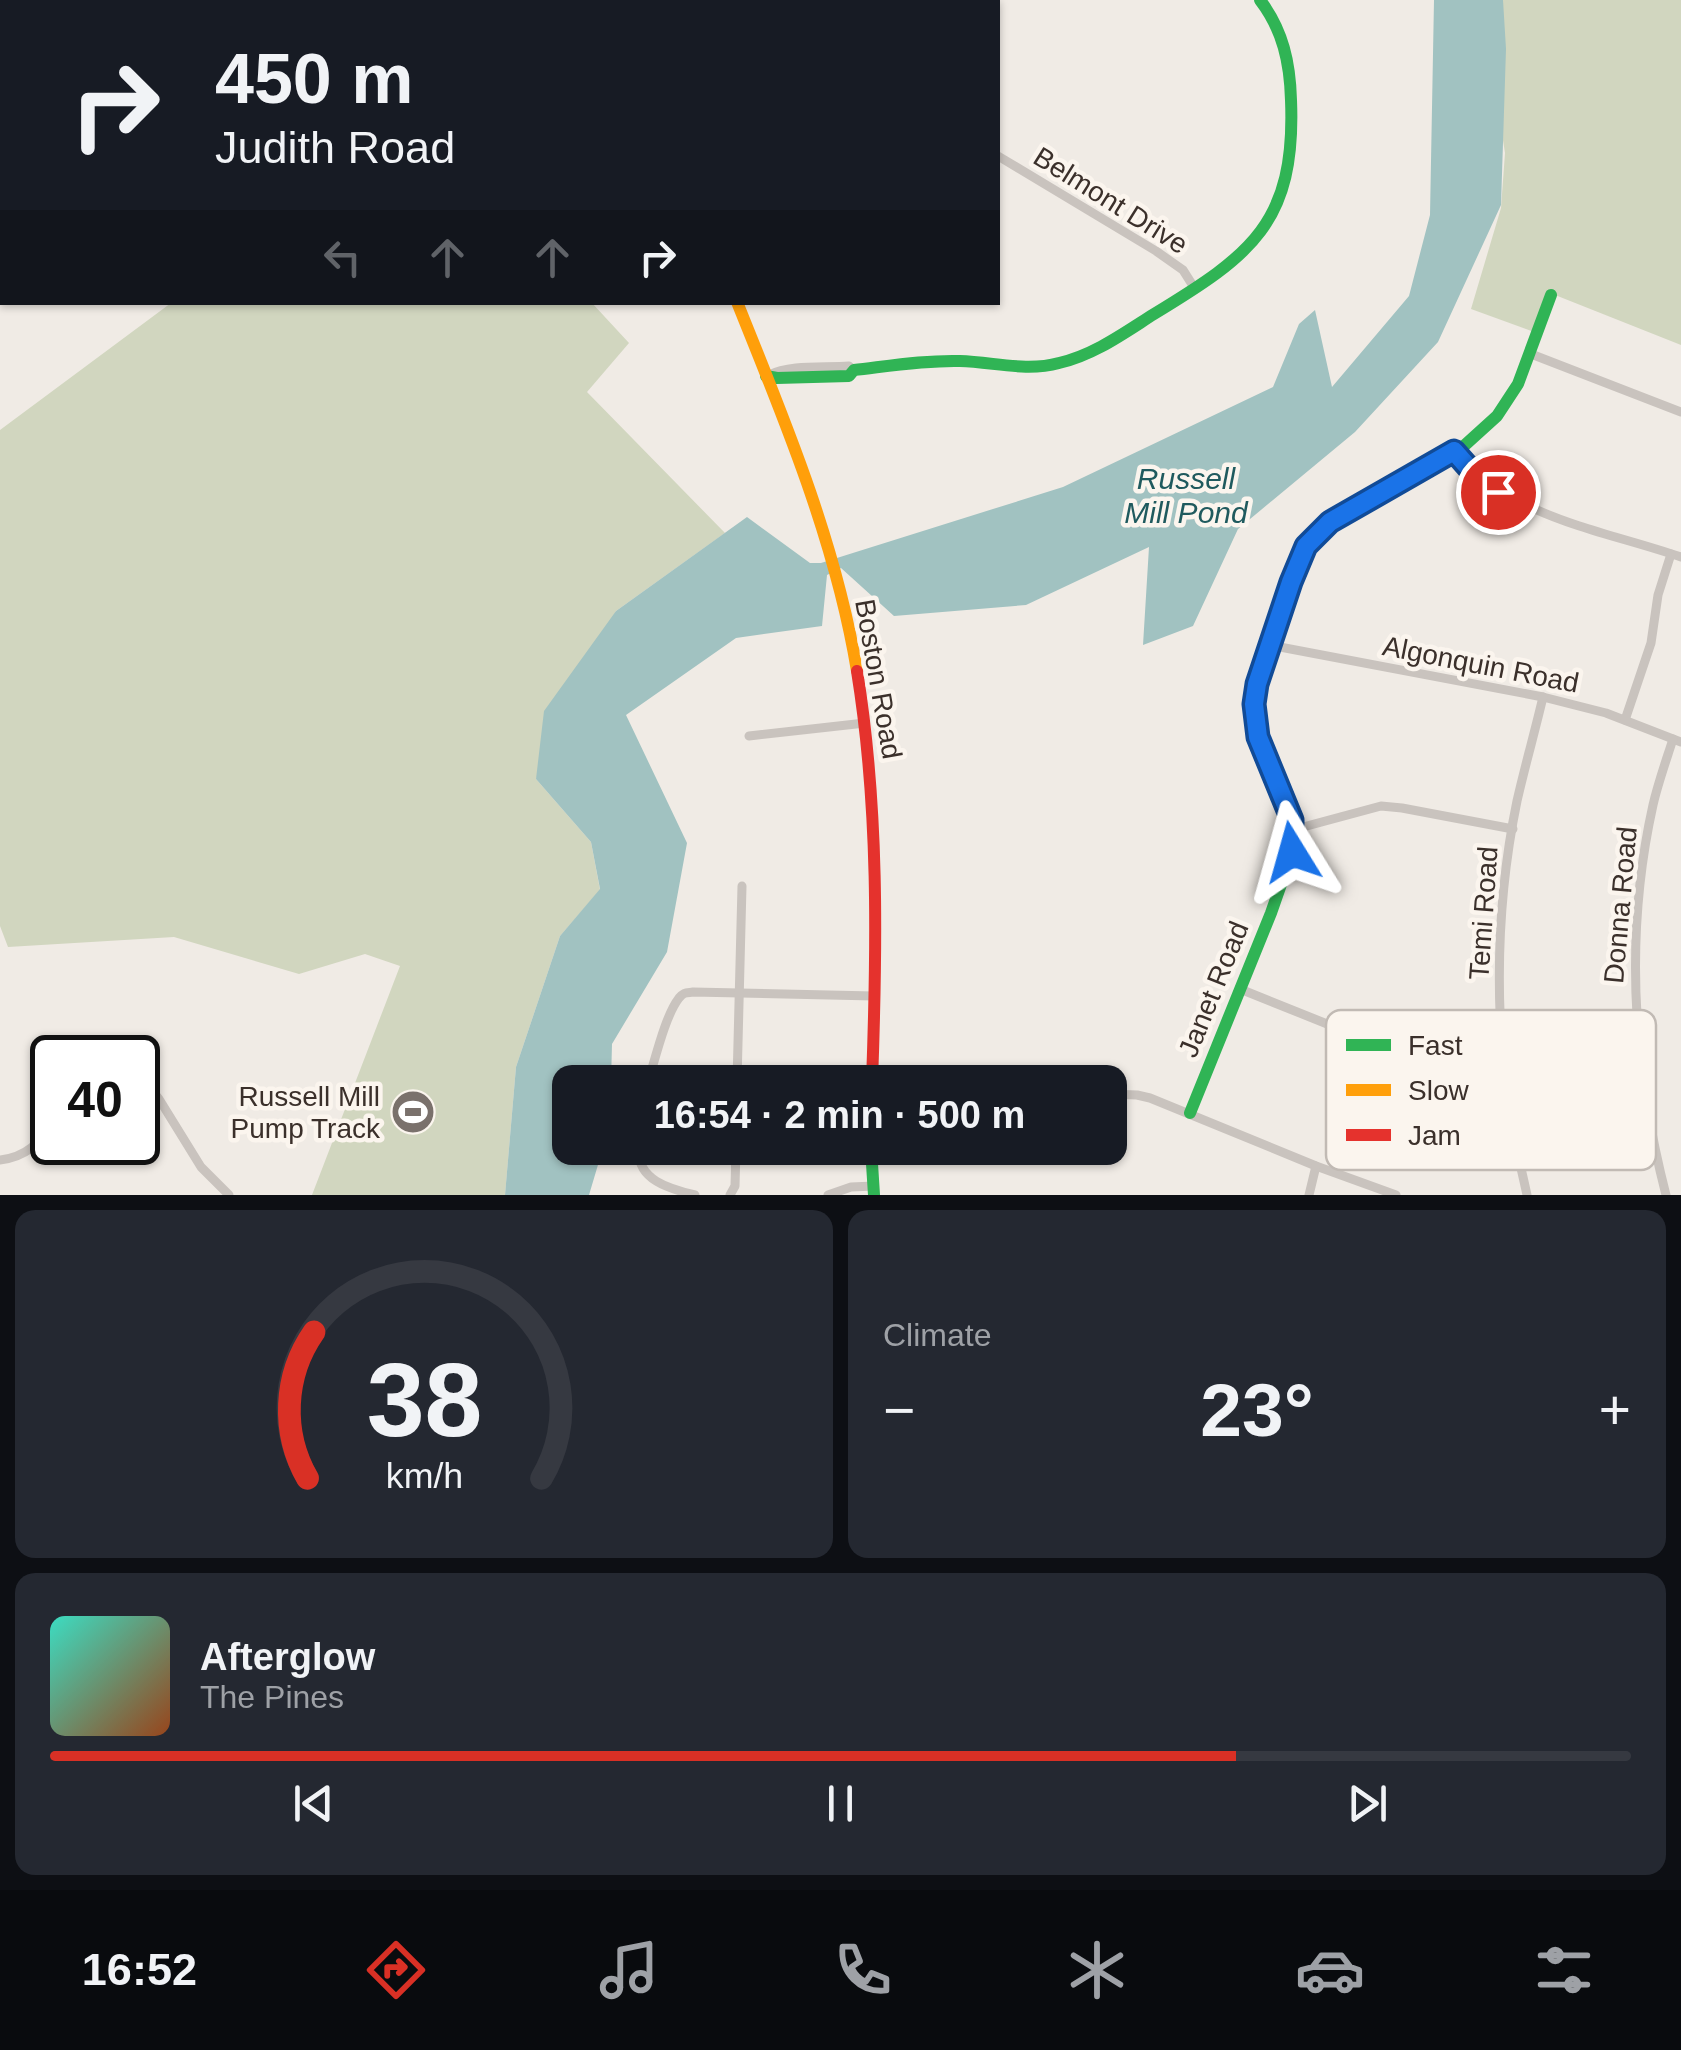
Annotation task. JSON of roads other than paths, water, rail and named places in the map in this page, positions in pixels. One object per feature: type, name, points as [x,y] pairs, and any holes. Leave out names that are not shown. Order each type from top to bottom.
[{"type":"street","points":[[766,376],[849,376],[854,370],[954,360],[1048,366],[1076,358],[1119,335],[1246,252],[1278,206],[1292,156],[1283,36],[1272,13],[1260,0]]},
{"type":"street","name":"Belmont Drive","points":[[1000,157],[1156,251],[1183,270],[1195,288]]},
{"type":"street","name":"Janet Road","points":[[1190,1113],[1292,852],[1292,820],[1258,737],[1254,704],[1269,645],[1306,546],[1330,522],[1454,451],[1496,416],[1518,384],[1551,295]]},
{"type":"street","name":"Boston Road","points":[[738,305],[812,496],[853,645],[872,793],[872,1065]]},
{"type":"street","points":[[1530,354],[1681,412]]},
{"type":"street","points":[[1454,451],[1498,492],[1527,507],[1676,555],[1658,595],[1651,643],[1625,720]]},
{"type":"street","name":"Algonquin Road","points":[[1269,645],[1544,696],[1677,740]]},
{"type":"street","name":"Temi Road","points":[[1500,1010],[1500,934],[1513,828],[1544,696]]},
{"type":"street","points":[[748,736],[865,723]]},
{"type":"street","name":"Donna Road","points":[[1635,1010],[1642,860],[1653,802],[1677,740]]},
{"type":"street","points":[[1292,830],[1381,806],[1513,828]]},
{"type":"street","points":[[737,1065],[742,886]]},
{"type":"street","points":[[1240,989],[1326,1024]]},
{"type":"street","points":[[653,1065],[662,1035],[684,994],[874,996]]},
{"type":"street","points":[[1127,1095],[1190,1113],[1326,1170]]},
{"type":"street","points":[[160,1101],[202,1167],[229,1195]]},
{"type":"street","name":"Donna Road","points":[[1656,1148],[1666,1195]]},
{"type":"street","points":[[0,1160],[30,1149]]},
{"type":"street","points":[[641,1165],[655,1182],[695,1195]]},
{"type":"street","points":[[730,1195],[735,1186],[736,1165]]},
{"type":"street","points":[[828,1195],[851,1187],[874,1191],[872,1165]]},
{"type":"street","points":[[1309,1195],[1316,1166]]},
{"type":"street","points":[[1327,1170],[1396,1195]]},
{"type":"street","name":"Temi Road","points":[[1521,1170],[1526,1195]]},
{"type":"water","name":"Russell Mill Pond","points":[[1434,0],[1503,0],[1506,49],[1501,205],[1438,342],[1355,432],[1238,529],[1193,626],[1143,645],[1149,547],[1026,605],[894,616],[841,568],[827,575],[822,626],[736,638],[626,715],[687,843],[667,952],[612,1044],[611,1065],[552,1065],[552,1165],[598,1165],[589,1195],[505,1195],[516,1067],[560,936],[600,889],[591,842],[536,779],[544,711],[616,611],[747,517],[810,563],[821,563],[1063,487],[1273,387],[1299,324],[1315,310],[1332,387],[1409,296],[1430,215]]},
{"type":"place","name":"Russell Mill Pump Track","points":[[413,1112]]}]
